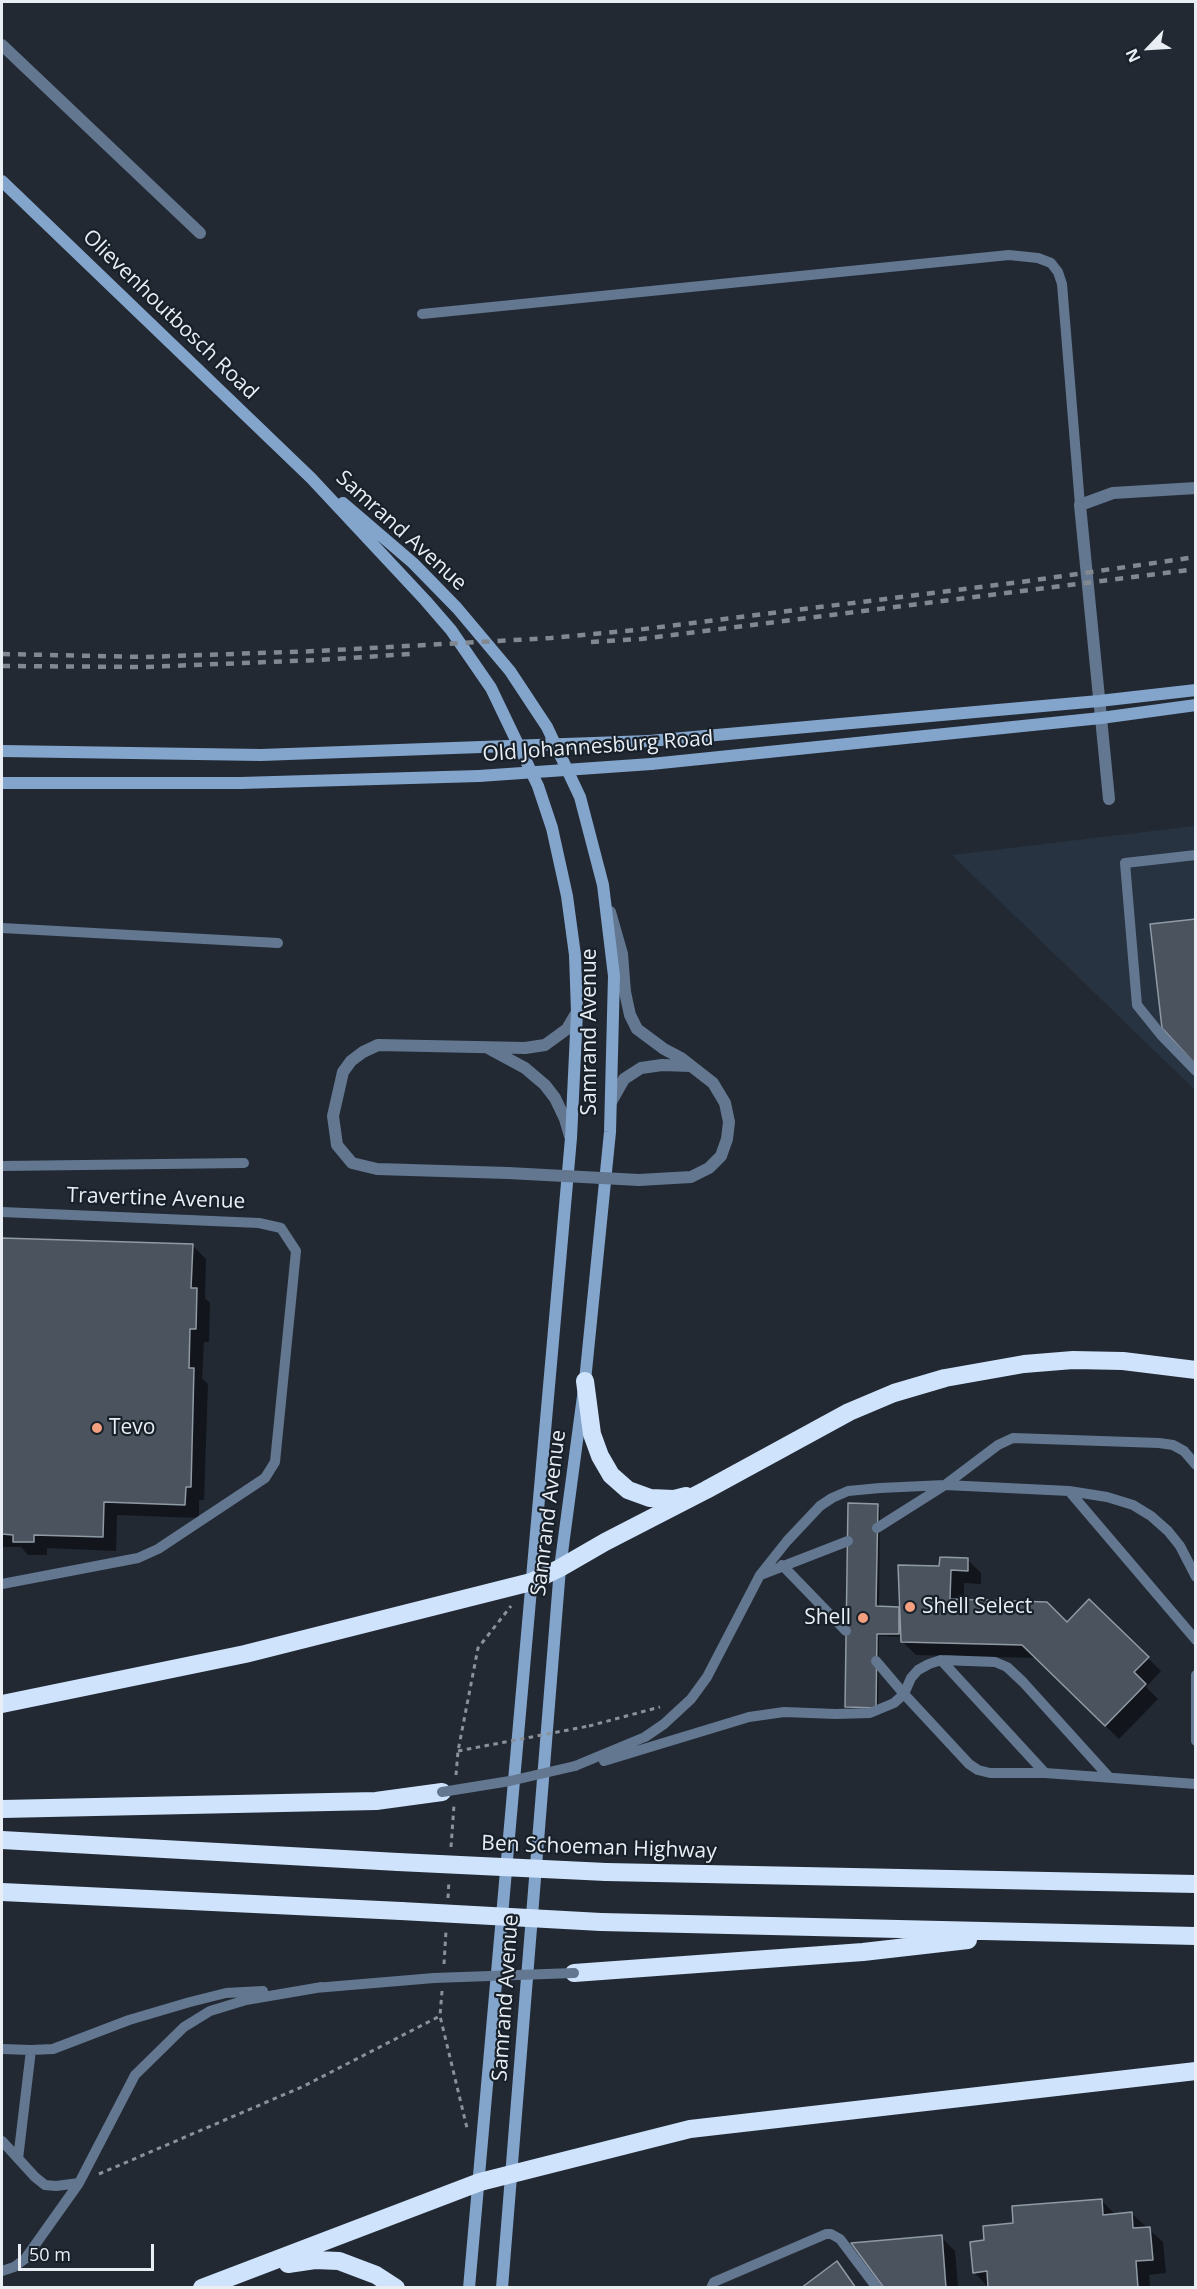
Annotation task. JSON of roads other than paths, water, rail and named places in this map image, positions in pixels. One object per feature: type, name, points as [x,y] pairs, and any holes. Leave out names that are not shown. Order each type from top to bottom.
[{"type":"highway","points":[[2,1704],[244,1654],[531,1582],[849,1412],[894,1393],[945,1378],[1024,1364],[1073,1360],[1122,1361],[1196,1370]]},
{"type":"highway","points":[[585,1381],[592,1434],[600,1456],[611,1475],[628,1490],[650,1498],[674,1500],[706,1490]]},
{"type":"highway","points":[[2,1809],[376,1801],[442,1792]]},
{"type":"highway","name":"Ben Schoeman Highway","points":[[2,1840],[606,1872],[1196,1884]]},
{"type":"highway","points":[[2,1892],[602,1922],[1196,1936]]},
{"type":"highway","points":[[574,1973],[863,1952],[1030,1932]]},
{"type":"highway","points":[[202,2288],[480,2182],[690,2129],[1196,2071]]},
{"type":"highway","points":[[253,2269],[315,2260],[339,2261],[376,2275],[396,2288]]},
{"type":"main road","name":"Olievenhoutbosch Road","points":[[2,181],[311,478]]},
{"type":"main road","name":"Samrand Avenue","points":[[311,478],[360,516],[413,563],[457,608],[510,670],[547,727],[574,784],[603,885],[614,976],[610,1132],[585,1381],[560,1568],[502,2288]]},
{"type":"main road","name":"Samrand Avenue","points":[[311,478],[451,630],[491,688],[538,786],[552,828],[567,896],[575,955],[577,1012],[571,1138],[469,2288]]},
{"type":"main road","name":"Old Johannesburg Road","points":[[2,751],[261,755],[649,741],[1099,702],[1196,690]]},
{"type":"main road","name":"Old Johannesburg Road","points":[[2,783],[240,783],[479,776],[651,764],[1101,718],[1196,705]]},
{"type":"street","points":[[2,45],[200,233]]},
{"type":"street","points":[[1109,799],[1080,505],[1113,493],[1196,488]]},
{"type":"street","points":[[577,1012],[567,1029],[545,1045],[525,1048],[378,1046],[363,1052],[351,1061],[343,1072],[337,1092],[333,1116],[338,1145],[352,1163],[377,1169],[639,1180],[691,1177],[710,1168],[721,1156],[728,1139],[729,1122],[725,1103],[712,1083],[637,1029],[630,1015],[621,954],[603,885]]},
{"type":"street","points":[[484,1046],[525,1068],[545,1085],[555,1098],[571,1138]]},
{"type":"street","points":[[611,1102],[624,1079],[641,1068],[662,1065],[691,1066]]},
{"type":"lane","points":[[422,314],[1009,255],[1038,258],[1051,263],[1058,272],[1062,284],[1080,505]]},
{"type":"lane","points":[[1196,855],[1125,863],[1137,1005],[1162,1036],[1196,1071]]},
{"type":"lane","points":[[2,928],[278,943]]},
{"type":"lane","points":[[2,1166],[244,1163]]},
{"type":"lane","name":"Travertine Avenue","points":[[2,1212],[259,1223],[281,1228],[296,1251],[275,1462],[265,1478],[158,1549],[138,1558],[2,1584]]},
{"type":"lane","points":[[877,1528],[945,1485],[998,1445],[1013,1438],[1173,1445],[1184,1451],[1196,1465]]},
{"type":"lane","points":[[576,1766],[645,1737],[691,1699],[707,1677],[760,1575],[805,1521],[832,1497],[848,1491],[945,1485],[1069,1491],[1107,1497],[1133,1505],[1151,1516],[1168,1531],[1180,1546],[1196,1577]]},
{"type":"lane","points":[[1069,1491],[1196,1640]]},
{"type":"lane","points":[[760,1575],[848,1541]]},
{"type":"lane","points":[[782,1565],[846,1631]]},
{"type":"lane","points":[[876,1660],[904,1694],[969,1764],[978,1770],[990,1773],[1045,1773],[1196,1784]]},
{"type":"lane","points":[[442,1792],[510,1781],[628,1755],[768,1713],[870,1713],[894,1703],[904,1694],[911,1678],[918,1670],[941,1660],[988,1661],[1007,1667],[1109,1777]]},
{"type":"lane","points":[[941,1660],[1045,1773]]},
{"type":"lane","points":[[1196,1675],[1196,1741]]},
{"type":"lane","points":[[2,2049],[53,2049],[129,2020],[226,1994],[434,1978],[574,1973]]},
{"type":"lane","points":[[2,2271],[14,2267],[25,2259],[79,2183],[135,2075],[184,2027],[210,2011],[246,2000],[322,1988]]},
{"type":"lane","points":[[18,2159],[31,2050]]},
{"type":"lane","points":[[2,2141],[45,2185],[79,2183]]},
{"type":"lane","points":[[711,2288],[714,2282],[826,2234],[840,2239],[877,2288]]},
{"type":"railway","points":[[2,654],[144,657],[317,651],[551,638],[636,630],[1021,582],[1196,557]]},
{"type":"railway","points":[[591,642],[641,639],[1196,569]]},
{"type":"railway","points":[[2,666],[145,667],[411,654]]},
{"type":"place","name":"Tevo","points":[[97,1428]]},
{"type":"place","name":"Shell Select","points":[[910,1607]]},
{"type":"place","name":"Shell","points":[[863,1618]]}]
